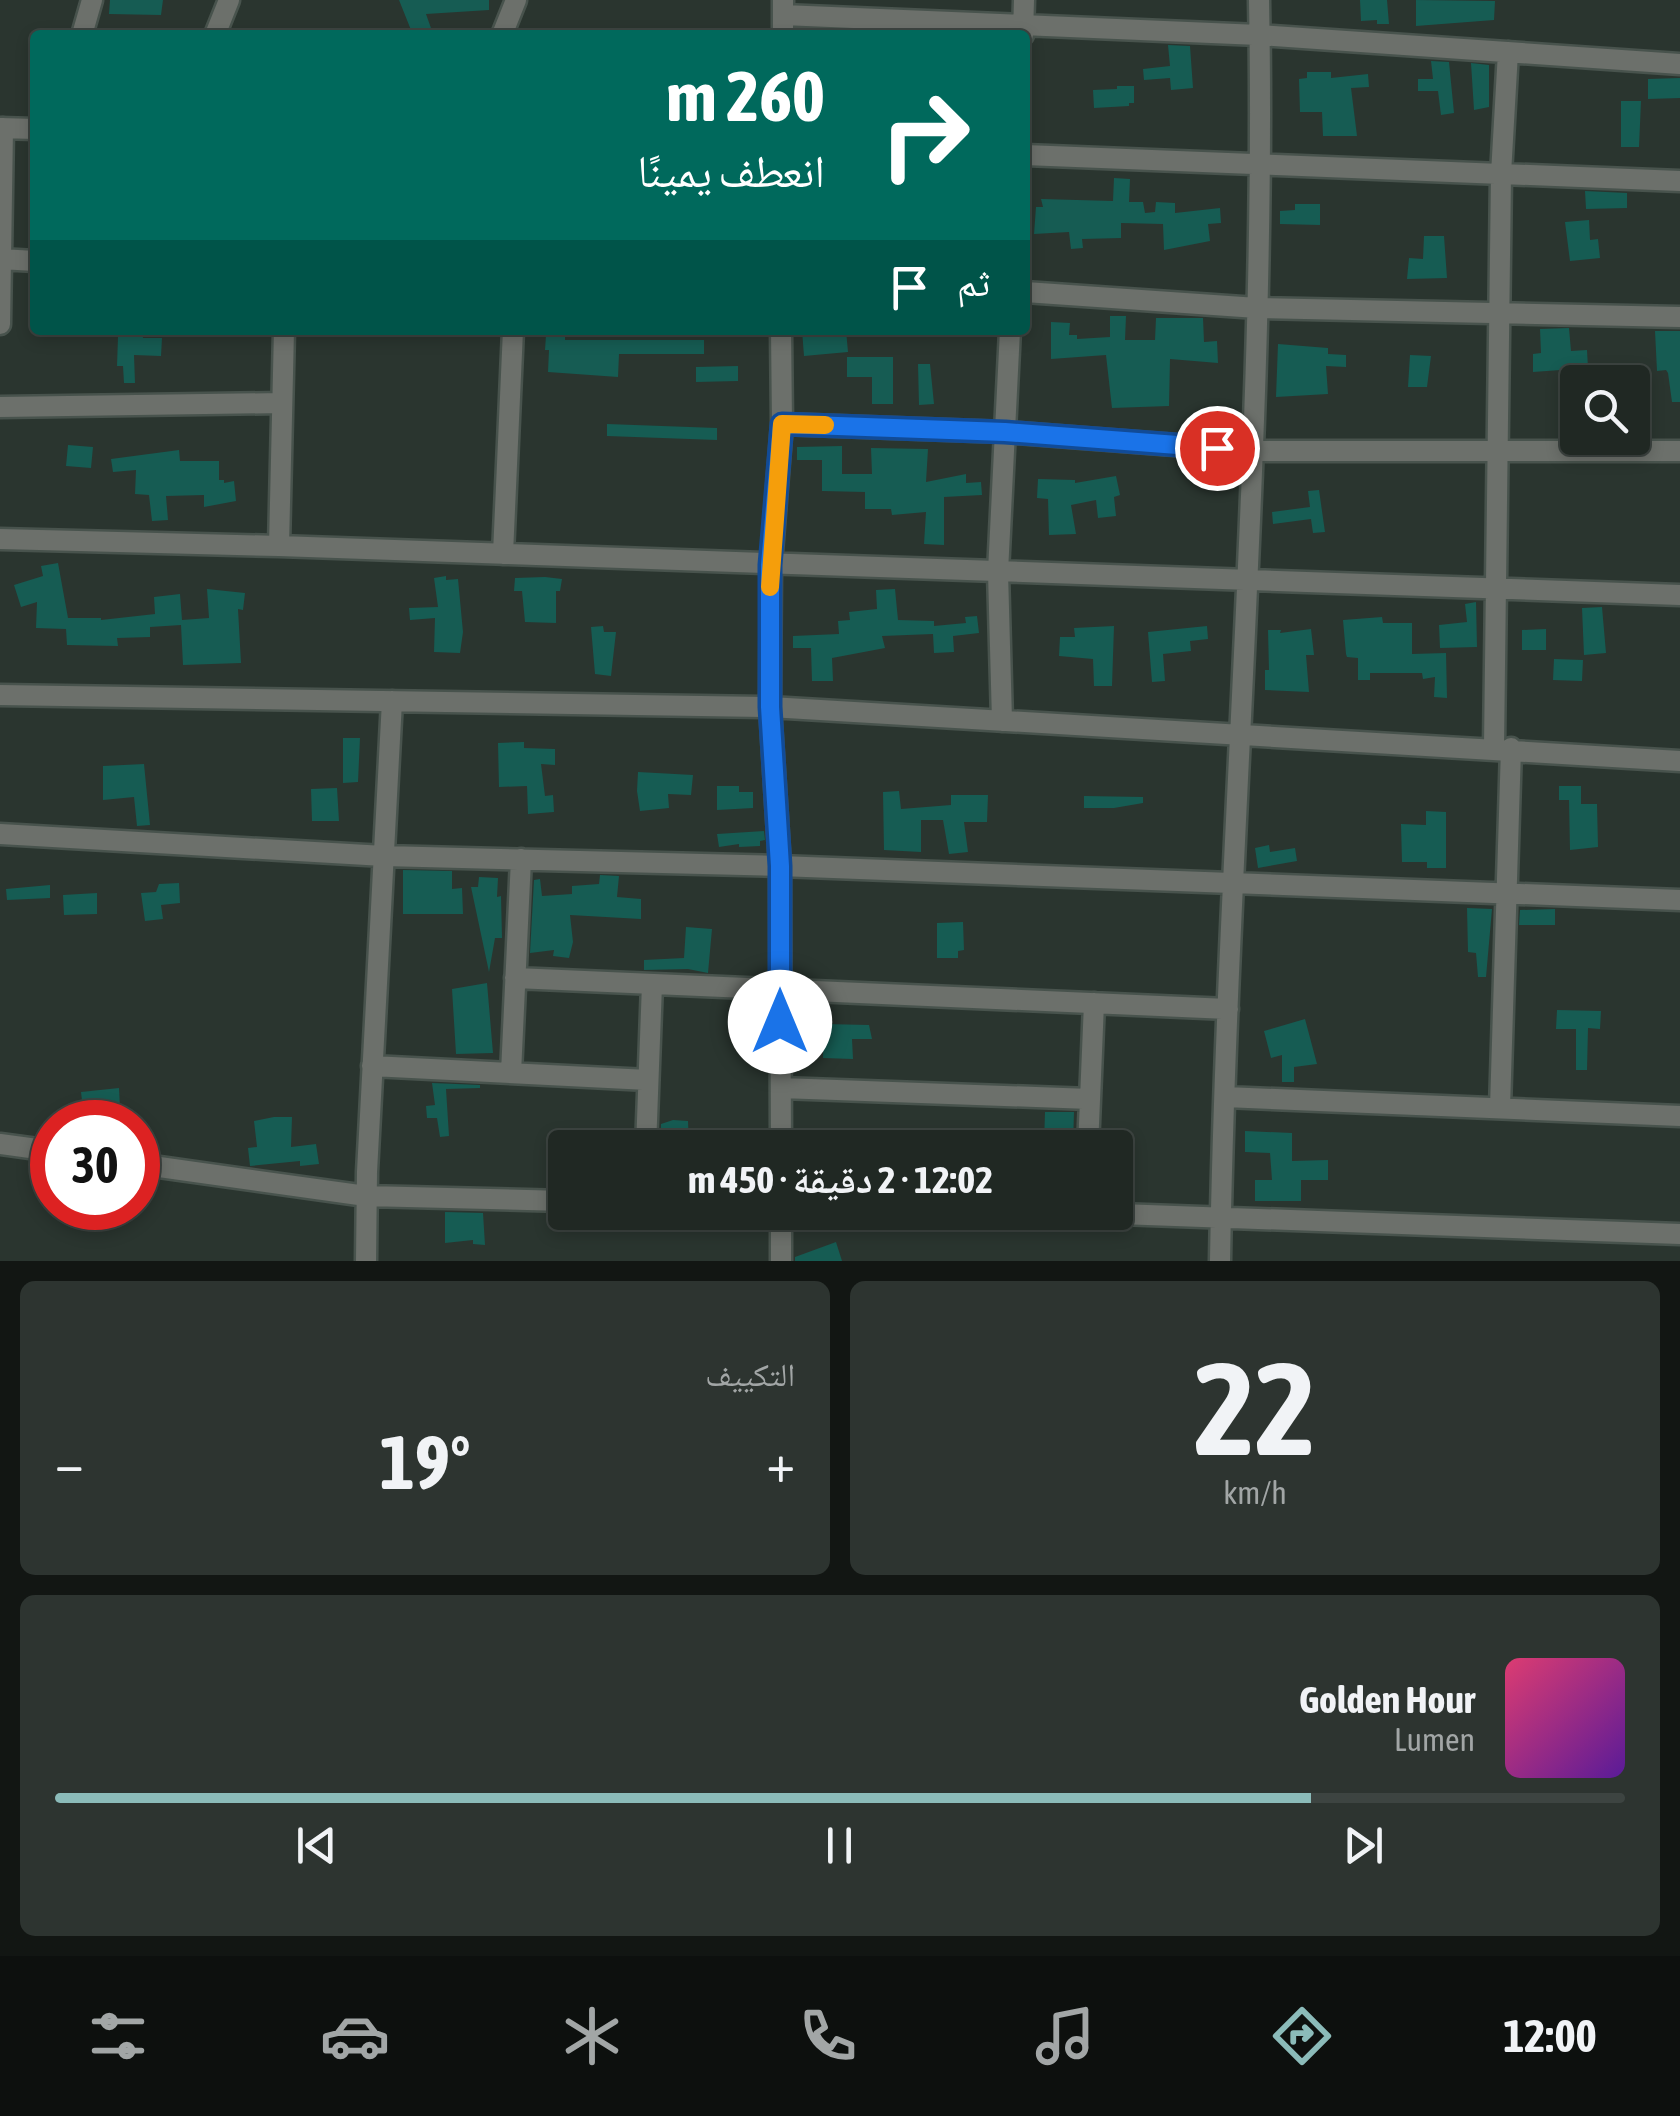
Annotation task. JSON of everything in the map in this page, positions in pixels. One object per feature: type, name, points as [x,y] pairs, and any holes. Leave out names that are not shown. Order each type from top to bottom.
[{"type":"street","points":[[83,30],[92,0]]},
{"type":"street","points":[[217,30],[229,0]]},
{"type":"street","points":[[504,30],[516,0]]},
{"type":"street","points":[[1023,30],[1024,0]]},
{"type":"street","points":[[1220,1261],[1262,163],[1259,0]]},
{"type":"street","points":[[783,16],[1007,30]]},
{"type":"street","points":[[1030,31],[1259,36],[1680,64]]},
{"type":"street","points":[[1500,1108],[1507,894],[1495,588],[1501,174],[1508,52]]},
{"type":"street","points":[[0,324],[1,128],[30,129]]},
{"type":"street","points":[[1030,154],[1680,181]]},
{"type":"street","points":[[0,260],[30,261]]},
{"type":"street","points":[[1030,292],[1257,308],[1680,317]]},
{"type":"street","points":[[279,546],[284,335]]},
{"type":"street","points":[[503,554],[514,335]]},
{"type":"street","points":[[780,335],[782,424],[770,565],[770,707],[780,866],[781,1130]]},
{"type":"street","points":[[1002,721],[998,572],[1010,335]]},
{"type":"street","points":[[0,407],[282,403]]},
{"type":"street","points":[[782,424],[1005,432],[1252,451],[1680,452]]},
{"type":"street","points":[[0,539],[1680,595]]},
{"type":"street","points":[[0,695],[770,707],[1680,761]]},
{"type":"street","points":[[366,1261],[372,1066],[392,701]]},
{"type":"street","points":[[0,834],[384,856],[780,866],[1680,900]]},
{"type":"street","points":[[510,1073],[520,860]]},
{"type":"street","points":[[515,978],[1228,1009]]},
{"type":"street","points":[[647,1130],[652,984]]},
{"type":"street","points":[[1089,1130],[1094,1003]]},
{"type":"street","points":[[372,1066],[648,1080]]},
{"type":"street","points":[[780,1088],[1090,1099]]},
{"type":"street","points":[[1225,1097],[1680,1116]]},
{"type":"street","points":[[0,1144],[30,1149]]},
{"type":"street","points":[[160,1167],[366,1196],[548,1201]]},
{"type":"street","points":[[1133,1214],[1680,1234]]},
{"type":"street","points":[[781,1230],[781,1261]]},
{"type":"building","points":[[110,0],[163,0],[161,15],[109,14]]},
{"type":"building","points":[[399,0],[489,0],[489,10],[426,14],[432,30],[411,30]]},
{"type":"building","points":[[1360,0],[1387,0],[1389,24],[1361,21]]},
{"type":"building","points":[[1416,0],[1495,1],[1494,20],[1416,26]]},
{"type":"building","points":[[1168,45],[1190,46],[1193,88],[1171,90],[1170,78],[1144,80],[1143,69],[1170,66]]},
{"type":"building","points":[[1431,61],[1449,62],[1454,113],[1441,115],[1438,91],[1418,91],[1418,79],[1433,79]]},
{"type":"building","points":[[1471,63],[1489,65],[1489,107],[1474,110]]},
{"type":"building","points":[[1307,72],[1331,72],[1331,78],[1368,74],[1369,87],[1351,88],[1357,136],[1323,136],[1322,112],[1300,112],[1299,79],[1307,78]]},
{"type":"building","points":[[1680,78],[1680,98],[1648,99],[1648,79]]},
{"type":"building","points":[[1134,86],[1134,103],[1094,108],[1093,90]]},
{"type":"building","points":[[1621,101],[1641,101],[1639,147],[1621,147]]},
{"type":"building","points":[[1114,178],[1130,179],[1129,202],[1143,202],[1145,213],[1155,212],[1156,202],[1175,203],[1175,213],[1220,208],[1221,223],[1208,224],[1210,241],[1164,250],[1163,224],[1121,223],[1121,238],[1082,239],[1083,248],[1071,249],[1069,232],[1034,234],[1036,207],[1043,207],[1041,199],[1113,201]]},
{"type":"building","points":[[1585,191],[1627,193],[1627,208],[1586,209]]},
{"type":"building","points":[[1295,204],[1320,204],[1320,225],[1280,224],[1280,211],[1295,210]]},
{"type":"building","points":[[1589,220],[1590,240],[1598,239],[1600,258],[1570,261],[1565,222]]},
{"type":"building","points":[[1424,236],[1444,236],[1447,278],[1407,279],[1409,258],[1423,259]]},
{"type":"building","points":[[1110,316],[1126,316],[1125,340],[1155,340],[1156,318],[1203,318],[1204,342],[1217,341],[1218,363],[1170,359],[1169,406],[1112,408],[1106,355],[1051,359],[1051,322],[1070,323],[1069,335],[1077,335],[1077,339],[1110,337]]},
{"type":"building","points":[[1569,328],[1571,351],[1587,350],[1588,365],[1560,365],[1560,370],[1533,372],[1533,354],[1541,353],[1540,329]]},
{"type":"building","points":[[1655,331],[1680,331],[1680,402],[1672,402],[1666,370],[1657,371]]},
{"type":"building","points":[[546,335],[565,335],[565,340],[704,340],[704,354],[619,354],[618,377],[548,372]]},
{"type":"building","points":[[802,335],[846,335],[848,352],[804,356]]},
{"type":"building","points":[[118,337],[162,338],[161,356],[134,355],[135,383],[124,383],[123,366],[117,366]]},
{"type":"building","points":[[1278,344],[1328,348],[1328,354],[1346,355],[1346,367],[1326,366],[1328,394],[1276,397]]},
{"type":"building","points":[[1410,355],[1431,356],[1427,387],[1408,387]]},
{"type":"building","points":[[847,357],[893,357],[893,404],[872,404],[872,377],[847,377]]},
{"type":"building","points":[[918,364],[930,364],[934,404],[919,405]]},
{"type":"building","points":[[738,366],[738,381],[696,382],[696,367]]},
{"type":"building","points":[[607,424],[717,428],[717,440],[607,436]]},
{"type":"building","points":[[68,445],[93,447],[91,468],[66,466]]},
{"type":"building","points":[[842,446],[842,474],[872,474],[871,448],[928,449],[926,482],[966,474],[966,483],[981,482],[982,495],[944,497],[944,545],[924,544],[926,512],[892,515],[891,509],[865,509],[865,492],[822,491],[822,460],[797,460],[797,447]]},
{"type":"building","points":[[179,450],[180,461],[219,461],[219,480],[234,481],[236,501],[204,507],[204,495],[166,496],[168,520],[152,521],[149,495],[135,494],[136,470],[113,472],[111,459]]},
{"type":"building","points":[[1116,476],[1120,495],[1114,497],[1116,516],[1098,518],[1096,500],[1071,505],[1076,534],[1049,535],[1048,499],[1037,498],[1038,479],[1075,483]]},
{"type":"building","points":[[1319,490],[1325,532],[1313,533],[1311,519],[1273,524],[1272,512],[1310,507],[1308,491]]},
{"type":"building","points":[[58,563],[68,618],[101,620],[155,614],[154,597],[180,594],[182,620],[209,618],[207,589],[245,593],[243,610],[238,609],[241,663],[183,665],[181,625],[150,627],[150,637],[117,638],[118,646],[67,645],[66,629],[36,628],[37,602],[21,607],[14,585],[43,576],[41,566]]},
{"type":"building","points":[[446,576],[446,580],[458,579],[463,632],[460,653],[434,652],[435,618],[410,620],[409,608],[438,607],[434,578]]},
{"type":"building","points":[[515,578],[562,579],[560,591],[556,591],[556,623],[525,622],[522,591],[514,591]]},
{"type":"building","points":[[895,589],[898,620],[934,621],[934,626],[966,623],[965,617],[977,616],[979,633],[953,636],[954,652],[934,653],[933,634],[882,636],[885,648],[832,658],[833,681],[812,681],[811,648],[793,648],[793,636],[839,634],[838,621],[850,620],[849,612],[877,609],[876,590]]},
{"type":"building","points":[[1476,602],[1477,647],[1440,648],[1439,625],[1467,622],[1465,604]]},
{"type":"building","points":[[1602,607],[1606,653],[1584,655],[1582,608]]},
{"type":"building","points":[[1382,617],[1383,623],[1412,623],[1412,654],[1446,653],[1447,698],[1434,697],[1435,677],[1423,679],[1422,673],[1370,673],[1370,680],[1358,680],[1358,658],[1346,654],[1343,620]]},
{"type":"building","points":[[603,626],[604,632],[616,632],[611,676],[595,674],[591,627]]},
{"type":"building","points":[[1114,626],[1112,686],[1094,686],[1093,659],[1059,656],[1060,637],[1075,637],[1074,628]]},
{"type":"building","points":[[1207,626],[1208,639],[1190,641],[1191,651],[1163,654],[1165,681],[1152,682],[1148,632]]},
{"type":"building","points":[[1311,629],[1314,655],[1306,655],[1309,692],[1265,690],[1268,630],[1281,630],[1280,633]]},
{"type":"building","points":[[1546,629],[1546,650],[1522,650],[1522,630]]},
{"type":"building","points":[[1554,659],[1583,660],[1582,681],[1553,680]]},
{"type":"building","points":[[343,738],[360,738],[358,782],[343,783]]},
{"type":"building","points":[[524,742],[524,748],[555,749],[555,765],[541,764],[545,796],[553,795],[554,812],[528,814],[527,786],[499,787],[498,743]]},
{"type":"building","points":[[144,764],[150,825],[137,826],[134,797],[103,800],[103,766]]},
{"type":"building","points":[[638,772],[693,775],[691,795],[668,794],[669,808],[640,811]]},
{"type":"building","points":[[717,786],[739,786],[739,792],[753,792],[753,808],[717,810]]},
{"type":"building","points":[[1559,786],[1581,786],[1581,804],[1597,804],[1598,847],[1570,850],[1569,800],[1559,800]]},
{"type":"building","points":[[337,788],[339,821],[312,821],[311,789]]},
{"type":"building","points":[[899,791],[901,809],[951,805],[951,795],[988,795],[987,822],[964,822],[968,852],[949,854],[943,820],[921,820],[921,852],[884,850],[883,792]]},
{"type":"building","points":[[1084,796],[1143,797],[1143,803],[1084,808]]},
{"type":"building","points":[[1426,811],[1446,812],[1446,868],[1427,868],[1427,862],[1402,862],[1401,824],[1426,825]]},
{"type":"building","points":[[764,831],[765,840],[760,841],[760,846],[719,847],[717,834]]},
{"type":"building","points":[[1269,845],[1270,852],[1295,848],[1297,861],[1258,868],[1255,848]]},
{"type":"building","points":[[403,870],[452,871],[452,889],[462,888],[463,914],[403,914]]},
{"type":"building","points":[[600,875],[619,876],[617,897],[641,899],[641,919],[570,915],[573,942],[569,958],[553,956],[554,950],[530,953],[534,880],[540,879],[542,896],[572,894],[572,886],[599,884]]},
{"type":"building","points":[[479,877],[498,878],[497,897],[501,896],[502,938],[495,938],[489,972],[471,887],[478,887]]},
{"type":"building","points":[[179,883],[180,903],[161,905],[163,919],[145,921],[141,893],[156,892],[159,884]]},
{"type":"building","points":[[50,885],[50,898],[7,900],[6,889]]},
{"type":"building","points":[[97,893],[97,914],[64,915],[63,895]]},
{"type":"building","points":[[1467,908],[1492,909],[1486,977],[1478,977],[1476,953],[1468,952]]},
{"type":"building","points":[[1555,909],[1555,925],[1519,925],[1520,910]]},
{"type":"building","points":[[963,922],[964,950],[958,951],[958,958],[937,958],[937,923]]},
{"type":"building","points":[[686,927],[712,929],[708,973],[688,969],[644,970],[644,960],[684,958]]},
{"type":"building","points":[[487,983],[493,1053],[456,1054],[452,989]]},
{"type":"building","points":[[1557,1010],[1601,1011],[1600,1029],[1588,1028],[1587,1070],[1576,1070],[1576,1029],[1556,1029]]},
{"type":"building","points":[[1305,1019],[1317,1064],[1294,1067],[1294,1082],[1282,1082],[1282,1055],[1271,1058],[1264,1031]]},
{"type":"building","points":[[824,1024],[869,1025],[872,1039],[852,1039],[853,1059],[823,1058]]},
{"type":"building","points":[[432,1083],[480,1085],[446,1089],[449,1136],[440,1137],[437,1118],[427,1118],[426,1106],[435,1105]]},
{"type":"building","points":[[119,1088],[120,1100],[82,1100],[81,1092]]},
{"type":"building","points":[[1045,1112],[1074,1112],[1073,1130],[1044,1130]]},
{"type":"building","points":[[292,1117],[291,1147],[316,1144],[319,1164],[300,1166],[300,1161],[250,1166],[248,1148],[257,1147],[254,1121]]},
{"type":"building","points":[[688,1121],[688,1130],[661,1130],[661,1124]]},
{"type":"building","points":[[1245,1131],[1292,1133],[1292,1161],[1328,1160],[1328,1180],[1301,1180],[1301,1201],[1255,1201],[1255,1180],[1272,1180],[1270,1153],[1245,1152]]},
{"type":"building","points":[[445,1212],[483,1213],[485,1245],[473,1244],[473,1240],[445,1243]]},
{"type":"building","points":[[836,1242],[842,1261],[795,1261],[795,1257]]},
{"type":"slow traffic","points":[[770,587],[782,424],[825,425]]},
{"type":"route","points":[[780,1022],[780,866],[770,707],[770,565],[782,424],[1005,432],[1217,448]]}]
